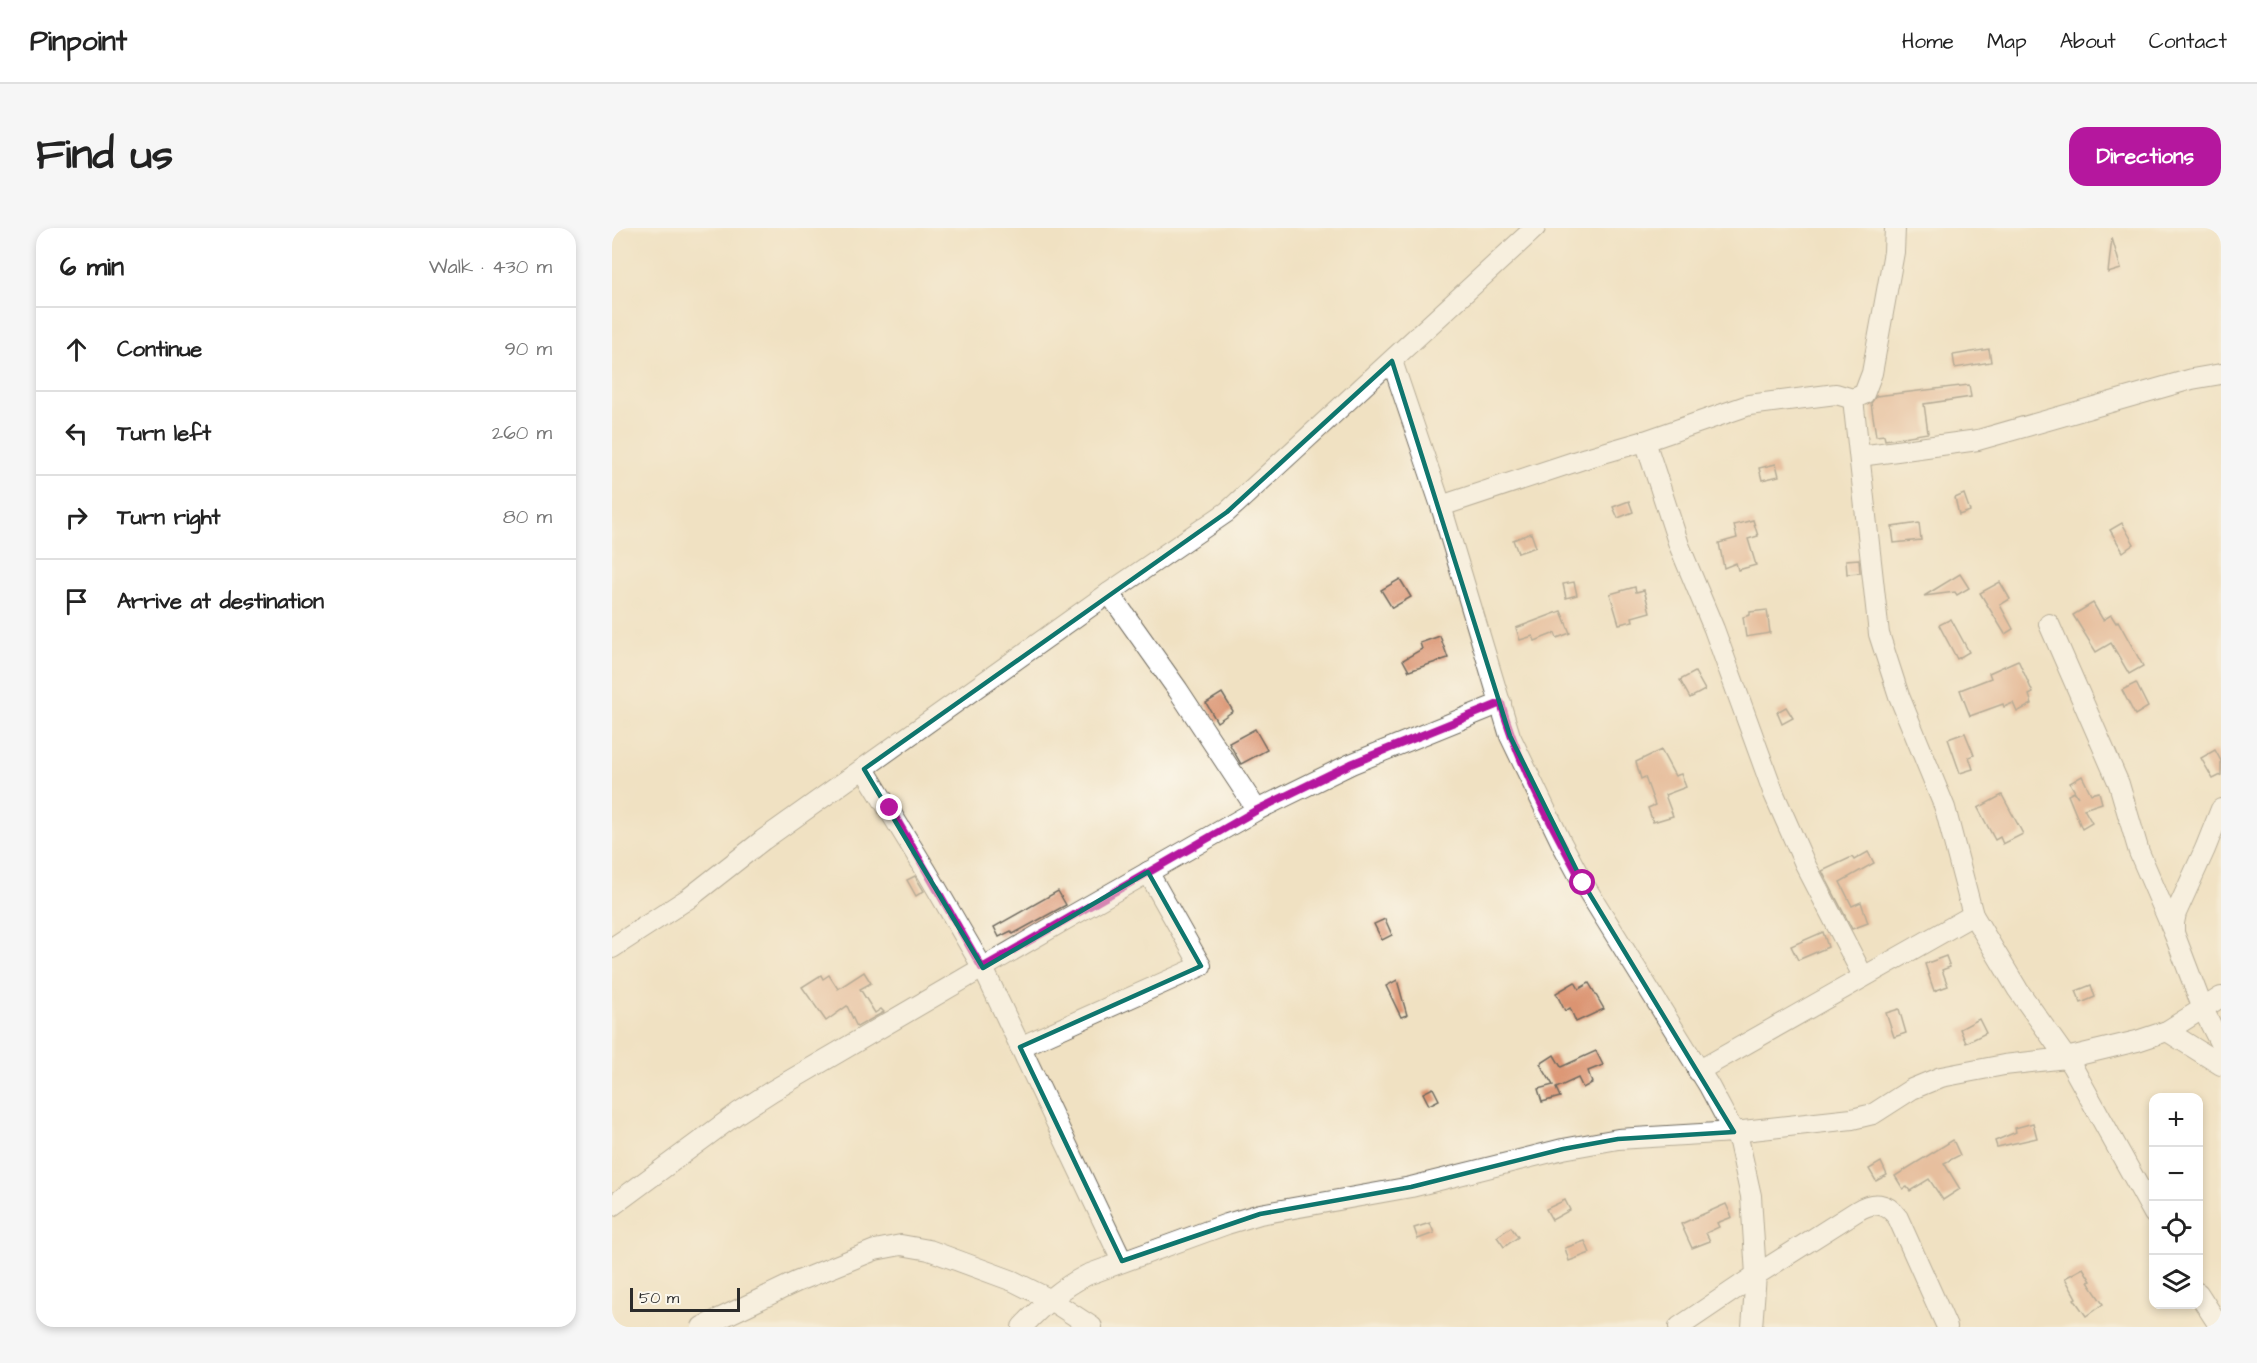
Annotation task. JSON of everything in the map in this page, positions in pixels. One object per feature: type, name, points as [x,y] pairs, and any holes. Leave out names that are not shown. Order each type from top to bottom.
[{"type":"street","points":[[612,948],[689,898],[763,840],[1109,593],[1227,512],[1535,228]]},
{"type":"street","points":[[1441,506],[1645,441],[1749,405],[1836,394],[1853,399],[1864,394],[1869,386],[1872,373],[1894,252],[1895,228]]},
{"type":"street","points":[[1392,361],[1441,506],[1510,736],[1583,883],[1709,1086],[1739,1142],[1751,1196],[1756,1275],[1752,1327]]},
{"type":"street","points":[[1860,456],[1978,440],[2192,379],[2221,374]]},
{"type":"street","points":[[1853,399],[1879,634],[1899,696],[1945,808],[1973,915],[2018,990],[2066,1058],[2149,1205]]},
{"type":"street","points":[[1645,441],[1679,545],[1714,629],[1774,794],[1805,864],[1863,976]]},
{"type":"street","points":[[1109,593],[1178,690],[1257,810]]},
{"type":"street","points":[[2049,624],[2119,784],[2139,852],[2174,933],[2203,1009],[2221,1045]]},
{"type":"street","points":[[612,1206],[738,1113],[772,1091],[1257,810],[1351,764],[1501,703]]},
{"type":"street","points":[[864,769],[982,968],[1122,1261]]},
{"type":"street","points":[[2174,933],[2176,913],[2221,809]]},
{"type":"street","points":[[1020,1047],[1201,966],[1148,872]]},
{"type":"street","points":[[1698,1071],[1973,915]]},
{"type":"street","points":[[1022,1327],[1049,1299],[1076,1281],[1122,1261],[1260,1214],[1305,1204],[1411,1187],[1563,1149],[1618,1139],[1734,1132],[1852,1119],[1873,1114],[1912,1089],[1941,1077],[2004,1065],[2066,1058],[2137,1041],[2167,1031],[2221,997]]},
{"type":"street","points":[[2167,1031],[2221,1065]]},
{"type":"street","points":[[1679,1327],[1863,1207],[1880,1204],[1894,1212],[1898,1218],[1947,1327]]},
{"type":"street","points":[[702,1327],[796,1282],[875,1250],[894,1246],[915,1247],[938,1253],[1003,1277],[1049,1299],[1092,1327]]},
{"type":"street","points":[[2203,1299],[2220,1327]]},
{"type":"highlighted area","points":[[1392,361],[1510,736],[1583,883],[1734,1132],[1618,1139],[1563,1149],[1411,1187],[1260,1214],[1122,1261],[1020,1047],[1201,966],[1148,872],[983,968],[864,769],[1227,512]]},
{"type":"building","points":[[2112,238],[2121,269],[2108,273]]},
{"type":"building","points":[[1989,349],[1991,362],[1955,368],[1953,355]]},
{"type":"building","points":[[1969,385],[1971,397],[1924,404],[1928,433],[1885,440],[1884,435],[1876,436],[1871,403],[1876,396]]},
{"type":"building","points":[[1776,464],[1779,476],[1762,480],[1759,468]]},
{"type":"building","points":[[1964,494],[1970,511],[1959,515],[1955,498]]},
{"type":"building","points":[[1629,501],[1633,512],[1618,518],[1613,507]]},
{"type":"building","points":[[1753,520],[1758,536],[1748,539],[1756,565],[1738,570],[1736,563],[1724,568],[1719,543],[1737,538],[1734,525]]},
{"type":"building","points":[[1919,523],[1921,540],[1894,543],[1892,527]]},
{"type":"building","points":[[2122,523],[2134,544],[2123,552],[2110,530]]},
{"type":"building","points":[[1531,533],[1536,547],[1518,553],[1513,540]]},
{"type":"building","points":[[1859,559],[1860,573],[1847,574],[1846,560]]},
{"type":"building","points":[[1960,574],[1969,588],[1957,595],[1955,592],[1924,596]]},
{"type":"building","points":[[1400,579],[1411,597],[1392,608],[1381,590]]},
{"type":"building","points":[[1574,582],[1577,595],[1566,598],[1563,584]]},
{"type":"building","points":[[2000,582],[2010,599],[2000,605],[2013,629],[2005,634],[1980,593]]},
{"type":"building","points":[[1635,587],[1636,592],[1644,590],[1650,612],[1632,617],[1633,621],[1619,624],[1610,594]]},
{"type":"building","points":[[2093,603],[2103,620],[2111,615],[2116,623],[2118,621],[2143,666],[2129,674],[2111,643],[2096,652],[2073,615]]},
{"type":"building","points":[[1767,610],[1770,633],[1746,637],[1743,617],[1750,615],[1750,612]]},
{"type":"building","points":[[1561,611],[1570,633],[1557,638],[1555,633],[1535,641],[1533,636],[1520,640],[1516,628]]},
{"type":"building","points":[[1951,619],[1969,652],[1957,659],[1939,625]]},
{"type":"building","points":[[1440,636],[1448,658],[1409,671],[1403,660],[1422,649],[1420,643]]},
{"type":"building","points":[[2018,660],[2033,693],[2029,695],[2032,704],[2017,712],[2013,703],[2004,707],[2003,704],[1970,716],[1960,690],[1991,678],[1989,673]]},
{"type":"building","points":[[1695,672],[1705,690],[1690,698],[1680,680]]},
{"type":"building","points":[[2136,683],[2148,707],[2135,715],[2122,690]]},
{"type":"building","points":[[1222,693],[1233,711],[1217,722],[1206,703]]},
{"type":"building","points":[[1786,707],[1793,718],[1782,724],[1777,712]]},
{"type":"building","points":[[1255,729],[1267,750],[1241,764],[1229,743]]},
{"type":"building","points":[[1965,733],[1974,755],[1969,757],[1973,769],[1960,773],[1948,739]]},
{"type":"building","points":[[1661,750],[1675,776],[1681,774],[1686,787],[1665,795],[1673,816],[1653,822],[1648,808],[1655,805],[1645,777],[1641,779],[1636,762]]},
{"type":"building","points":[[2215,750],[2221,761],[2221,775],[2213,779],[2201,758]]},
{"type":"building","points":[[2082,776],[2091,794],[2099,792],[2102,803],[2084,809],[2092,823],[2082,829],[2068,795],[2074,792],[2078,797],[2070,783]]},
{"type":"building","points":[[2002,795],[2023,834],[2003,844],[2000,837],[1995,840],[1978,808]]},
{"type":"building","points":[[1868,852],[1874,863],[1840,882],[1852,906],[1861,902],[1868,923],[1852,929],[1822,871],[1852,857],[1854,860]]},
{"type":"building","points":[[915,876],[924,891],[916,896],[907,880]]},
{"type":"building","points":[[1058,891],[1066,905],[1013,934],[1011,931],[999,937],[994,927]]},
{"type":"building","points":[[1385,919],[1392,935],[1382,940],[1374,924]]},
{"type":"building","points":[[1823,932],[1828,947],[1798,960],[1791,946]]},
{"type":"building","points":[[1946,956],[1950,967],[1942,970],[1948,986],[1934,991],[1925,964]]},
{"type":"building","points":[[864,972],[871,983],[860,989],[875,1013],[881,1009],[884,1012],[857,1027],[847,1006],[826,1021],[802,987],[821,975],[823,979],[829,975],[838,989]]},
{"type":"building","points":[[1397,980],[1407,1015],[1401,1017],[1386,986]]},
{"type":"building","points":[[1575,982],[1579,989],[1589,983],[1604,1009],[1576,1022],[1570,1008],[1565,1011],[1556,993]]},
{"type":"building","points":[[2091,985],[2095,997],[2081,1003],[2076,991]]},
{"type":"building","points":[[1899,1009],[1906,1033],[1894,1037],[1886,1013]]},
{"type":"building","points":[[1979,1019],[1986,1033],[1966,1043],[1960,1029]]},
{"type":"building","points":[[1596,1051],[1603,1065],[1588,1071],[1592,1083],[1583,1088],[1578,1078],[1556,1088],[1560,1097],[1542,1102],[1538,1089],[1553,1085],[1540,1064],[1554,1055],[1561,1067]]},
{"type":"building","points":[[1433,1088],[1439,1100],[1429,1105],[1423,1093]]},
{"type":"building","points":[[2033,1123],[2037,1138],[1997,1147],[1995,1141],[2016,1132],[2015,1128]]},
{"type":"building","points":[[1953,1140],[1960,1155],[1944,1163],[1960,1189],[1943,1200],[1929,1179],[1910,1191],[1907,1187],[1903,1189],[1895,1176]]},
{"type":"building","points":[[1881,1162],[1887,1175],[1876,1181],[1869,1169]]},
{"type":"building","points":[[1565,1200],[1570,1210],[1552,1220],[1546,1209]]},
{"type":"building","points":[[1726,1204],[1732,1217],[1717,1223],[1719,1227],[1706,1233],[1710,1241],[1692,1248],[1681,1224]]},
{"type":"building","points":[[1430,1223],[1434,1233],[1418,1239],[1414,1228]]},
{"type":"building","points":[[1511,1227],[1518,1237],[1504,1247],[1497,1237]]},
{"type":"building","points":[[1585,1241],[1590,1253],[1569,1261],[1565,1248]]},
{"type":"building","points":[[2083,1268],[2091,1281],[2088,1282],[2103,1304],[2086,1316],[2074,1299],[2076,1298],[2065,1278]]},
{"type":"route","points":[[890,808],[982,968],[1257,810],[1351,764],[1501,703],[1510,736],[1583,883]]}]
